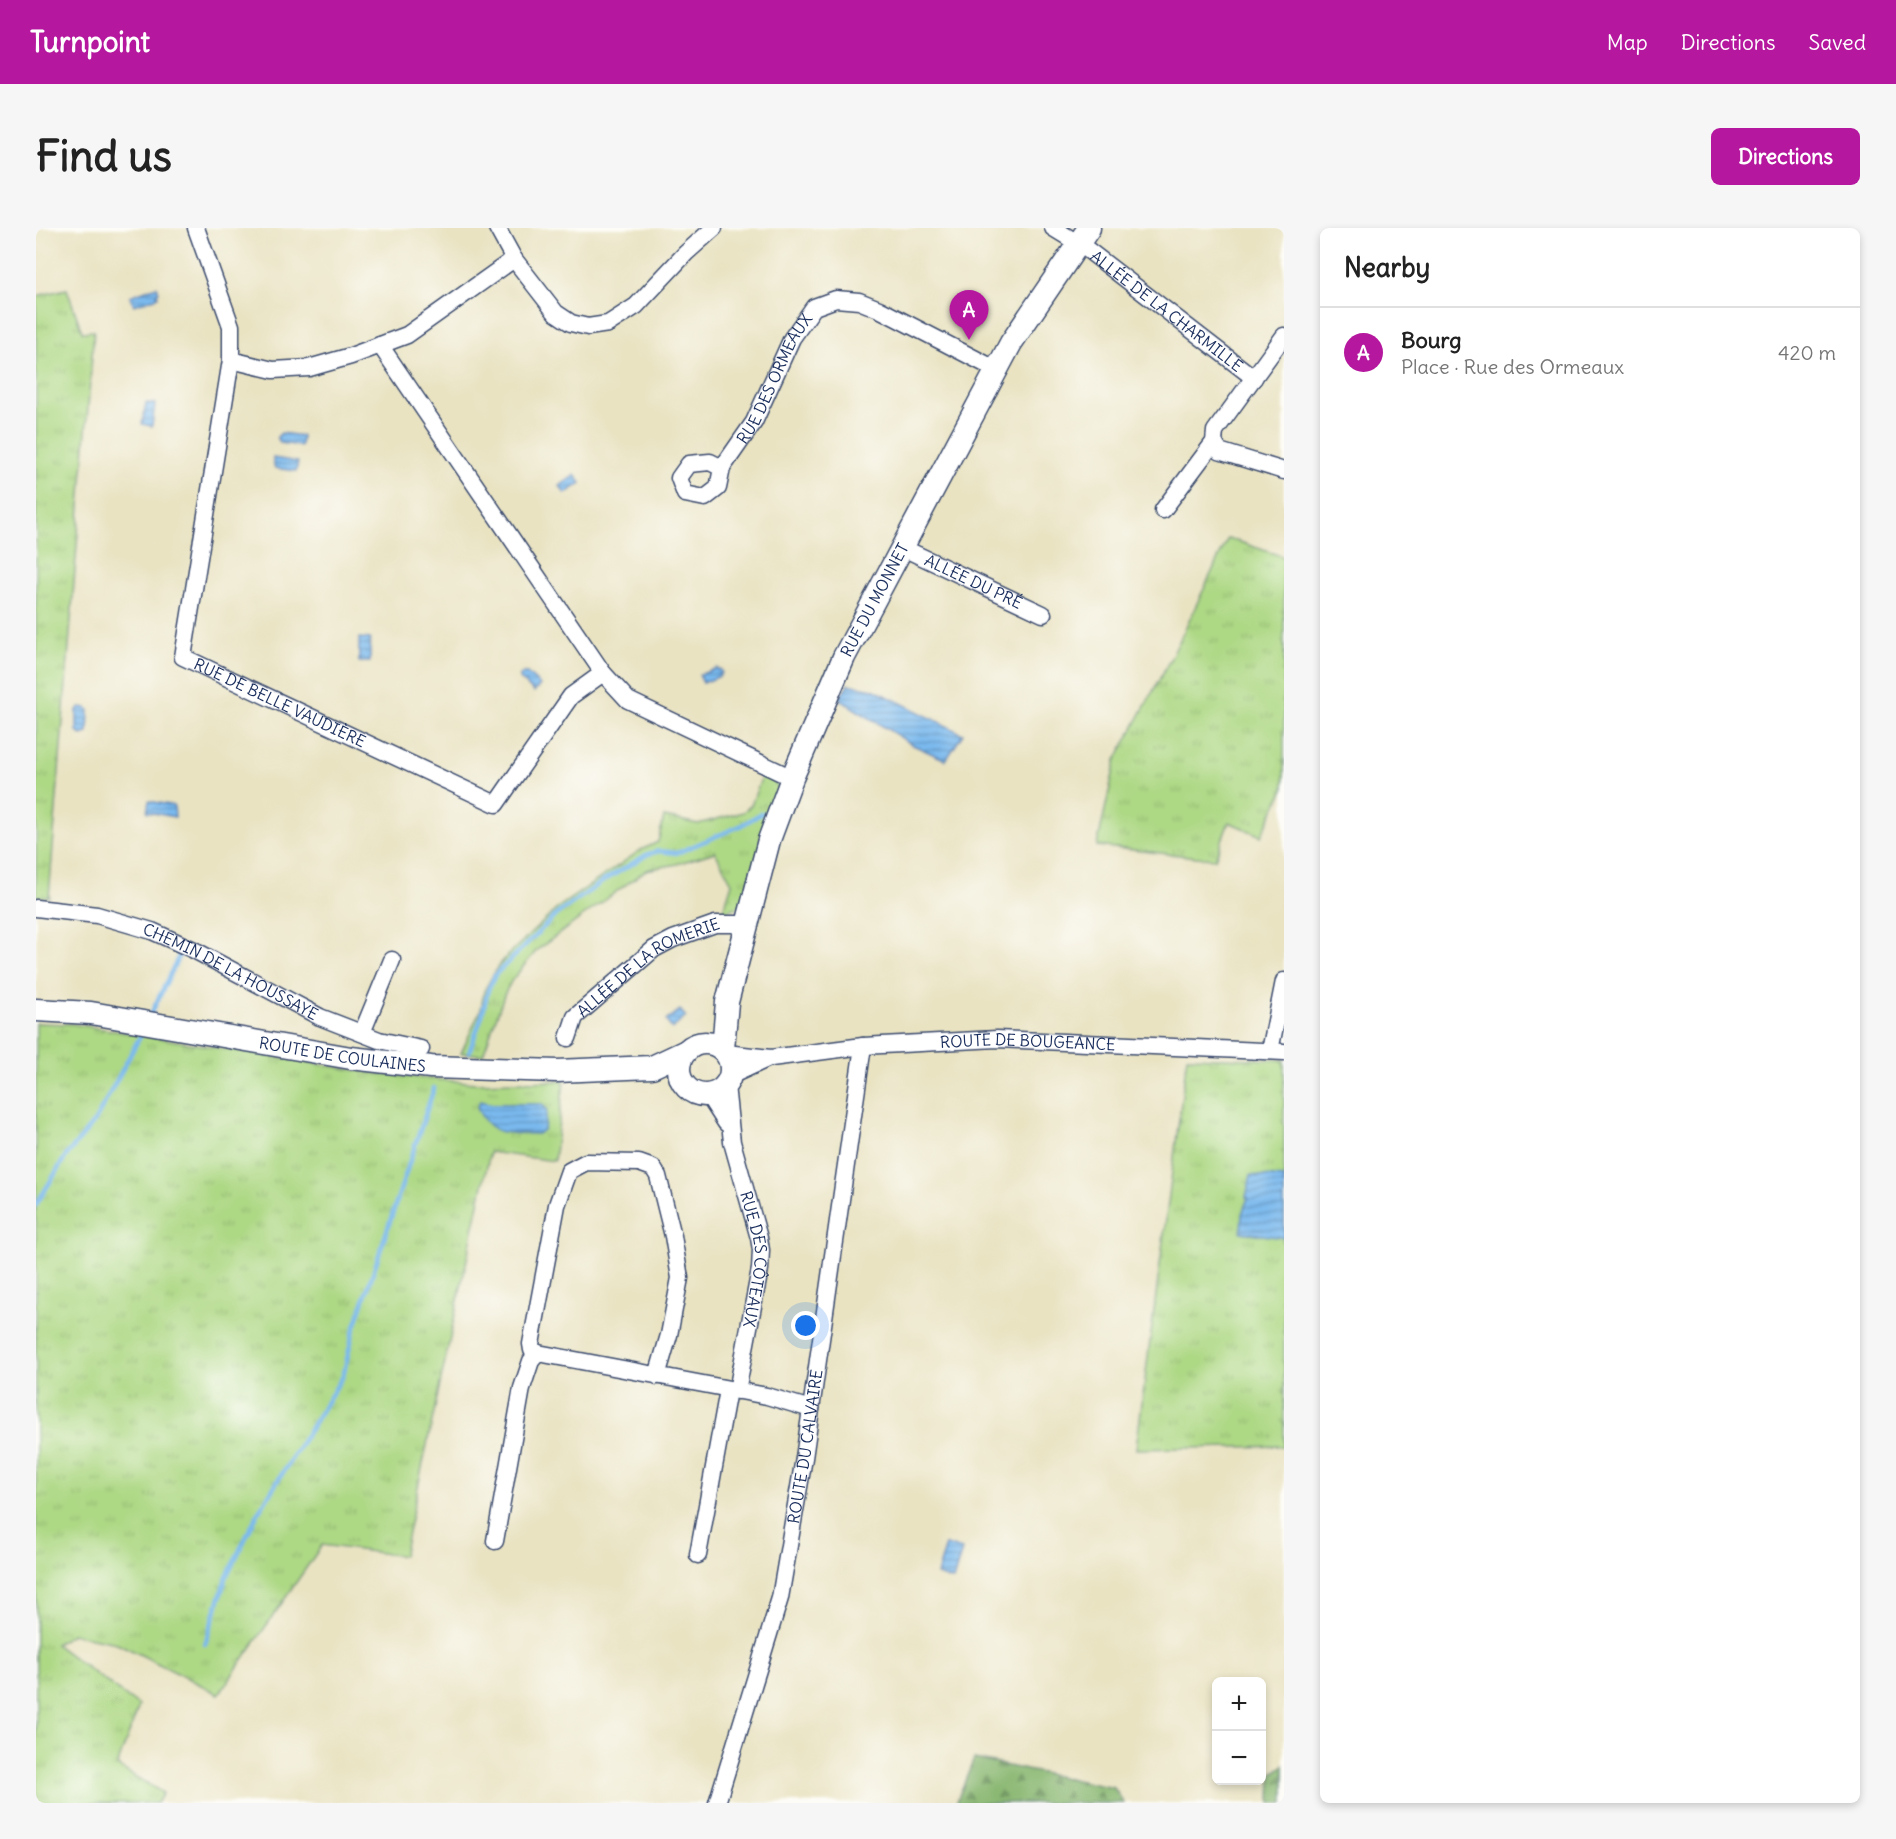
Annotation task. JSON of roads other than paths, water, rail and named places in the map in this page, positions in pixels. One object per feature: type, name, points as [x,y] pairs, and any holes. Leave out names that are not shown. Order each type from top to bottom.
[{"type":"street","name":"RUE DE BELLE VAUDIÈRE","points":[[196,228],[231,326],[231,360],[183,657],[496,804],[571,696],[603,673]]},
{"type":"street","points":[[498,228],[514,259],[556,313],[571,323],[588,327],[608,324],[636,306],[686,253],[714,228]]},
{"type":"street","name":"ALLÉE DE LA CHARMILLE","points":[[1053,228],[1083,236],[1254,378]]},
{"type":"street","name":"RUE DU MONNET","points":[[724,1051],[727,1002],[769,840],[792,778],[844,657],[1011,344],[1083,236]]},
{"type":"street","points":[[231,360],[273,370],[309,368],[380,345],[407,335],[514,259]]},
{"type":"street","name":"RUE DES ORMEAUX","points":[[722,468],[754,422],[792,338],[814,307],[836,298],[859,301],[879,309],[997,370]]},
{"type":"street","points":[[1163,510],[1214,442],[1215,430],[1284,336]]},
{"type":"street","points":[[380,345],[603,673],[628,700],[792,778]]},
{"type":"street","points":[[1214,442],[1219,451],[1284,471]]},
{"type":"street","name":"ALLÉE DU PRÉ","points":[[903,548],[1043,614]]},
{"type":"street","name":"CHEMIN DE LA HOUSSAYE","points":[[36,908],[97,915],[152,931],[194,950],[320,1017],[380,1040],[421,1049]]},
{"type":"street","name":"ALLÉE DE LA ROMERIE","points":[[568,1038],[575,1017],[654,949],[673,939],[715,924],[737,924],[746,928]]},
{"type":"street","points":[[362,1033],[392,960]]},
{"type":"street","points":[[1277,1052],[1284,981]]},
{"type":"street","name":"RUE DU MONNET","points":[[691,1048],[727,1002]]},
{"type":"street","name":"ROUTE DE COULAINES","points":[[36,1011],[91,1013],[351,1058],[431,1067],[557,1071],[652,1067],[691,1048]]},
{"type":"street","name":"ROUTE DE BOUGEANCE","points":[[724,1051],[771,1058],[863,1046],[998,1039],[1277,1052]]},
{"type":"street","points":[[707,1042],[724,1051],[731,1064],[721,1086],[691,1091],[682,1081],[678,1069],[691,1048],[707,1042]]},
{"type":"street","name":"ROUTE DU CALVAIRE","points":[[717,1803],[780,1598],[811,1409],[863,1046]]},
{"type":"street","name":"ROUTE DE BOUGEANCE","points":[[721,1086],[771,1058]]},
{"type":"street","name":"ROUTE DE COULAINES","points":[[652,1067],[682,1081]]},
{"type":"street","name":"RUE DES CÔTEAUX","points":[[698,1555],[760,1269],[761,1250],[729,1129],[721,1086]]},
{"type":"street","points":[[657,1376],[669,1335],[680,1278],[673,1236],[658,1176],[653,1168],[639,1163],[586,1162],[569,1171],[557,1205],[531,1344],[532,1350],[538,1353],[733,1391],[766,1396],[811,1409]]},
{"type":"street","points":[[495,1541],[522,1388],[531,1361],[538,1353]]},
{"type":"water","points":[[157,286],[158,297],[134,305],[130,296]]},
{"type":"water","points":[[146,403],[155,404],[152,426],[142,424]]},
{"type":"water","points":[[281,433],[302,436],[301,446],[280,443],[277,437]]},
{"type":"water","points":[[273,458],[298,462],[296,471],[275,468]]},
{"type":"water","points":[[575,475],[581,483],[565,494],[560,486]]},
{"type":"water","points":[[359,638],[370,639],[370,662],[359,662]]},
{"type":"water","points":[[717,668],[722,673],[719,674],[720,676],[703,683],[699,675]]},
{"type":"water","points":[[523,673],[527,673],[540,685],[534,692],[520,679]]},
{"type":"water","points":[[848,684],[873,689],[963,734],[946,760],[913,745],[839,699]]},
{"type":"water","points":[[80,707],[89,710],[88,733],[82,735],[77,732],[77,710]]},
{"type":"water","points":[[149,801],[174,806],[175,817],[147,812]]},
{"type":"water","points":[[680,1010],[686,1017],[672,1029],[666,1021]]},
{"type":"water","points":[[480,1101],[493,1104],[542,1104],[547,1110],[544,1129],[538,1134],[509,1133],[495,1129],[483,1118],[477,1108]]},
{"type":"water","points":[[1251,1175],[1284,1178],[1284,1238],[1241,1232],[1242,1214],[1248,1198],[1246,1197]]},
{"type":"water","points":[[946,1545],[962,1550],[953,1580],[937,1575]]},
{"type":"waterway","points":[[469,1052],[482,1016],[488,990],[495,975],[557,914],[605,880],[648,854],[659,851],[677,853],[740,826],[762,813]]},
{"type":"waterway","points":[[150,1016],[179,956]]},
{"type":"waterway","points":[[36,1205],[66,1156],[95,1121],[144,1029]]},
{"type":"waterway","points":[[205,1644],[226,1578],[259,1511],[343,1376],[353,1333],[434,1088]]},
{"type":"place","name":"Bourg","points":[[969,340]]}]
